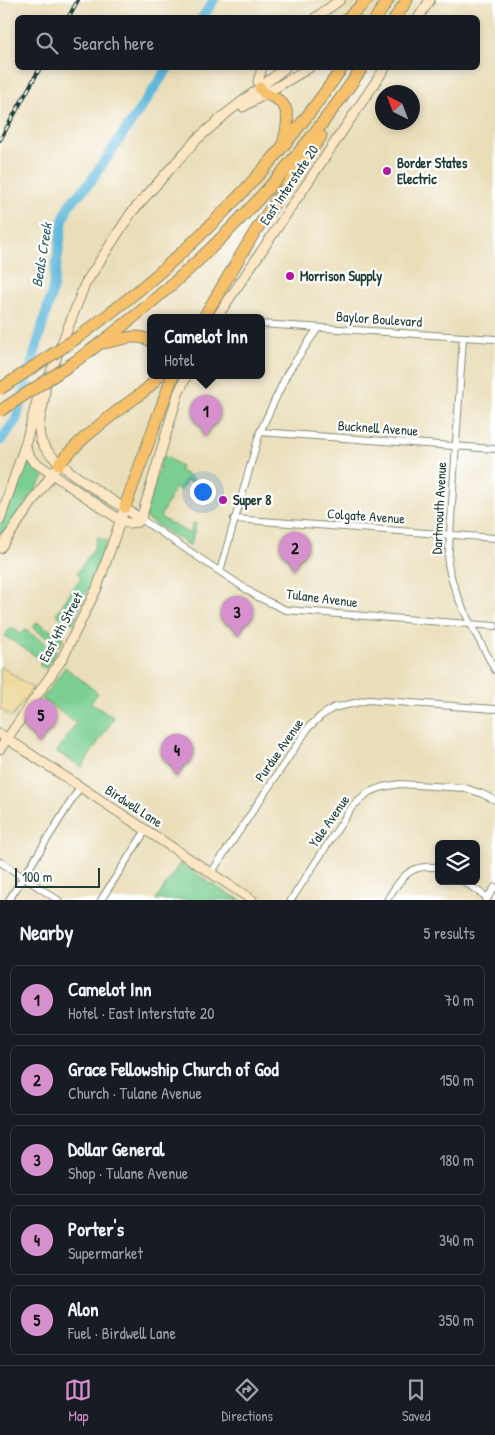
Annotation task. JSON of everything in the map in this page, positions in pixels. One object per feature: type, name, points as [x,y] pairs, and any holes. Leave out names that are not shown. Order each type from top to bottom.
[{"type":"highway","points":[[351,15],[367,0]]},
{"type":"highway","points":[[378,15],[388,0]]},
{"type":"highway","points":[[397,15],[407,0]]},
{"type":"highway","points":[[0,390],[80,336],[128,300],[174,260],[220,215],[281,148],[309,114],[341,70]]},
{"type":"highway","points":[[0,411],[100,344],[173,282],[235,223],[280,174],[335,106],[361,70]]},
{"type":"highway","points":[[262,91],[280,101],[288,116],[281,148]]},
{"type":"highway","points":[[206,314],[256,230],[328,126],[335,106]]},
{"type":"highway","points":[[100,344],[131,337],[142,337],[147,339]]},
{"type":"highway","points":[[59,464],[87,436],[147,388],[155,379]]},
{"type":"highway","points":[[125,507],[172,379]]},
{"type":"main road","points":[[319,15],[341,0]]},
{"type":"main road","points":[[327,15],[341,0]]},
{"type":"main road","points":[[420,15],[430,0]]},
{"type":"main road","points":[[261,70],[258,82],[262,91]]},
{"type":"main road","points":[[262,91],[283,70]]},
{"type":"main road","points":[[0,520],[26,442],[39,393],[45,387],[85,284],[131,213],[196,140],[227,113],[262,91],[305,70]]},
{"type":"main road","name":"East Interstate 20","points":[[219,314],[383,70]]},
{"type":"main road","points":[[26,442],[29,458],[51,475],[120,520],[128,523],[138,522],[141,518],[178,394],[185,379]]},
{"type":"main road","name":"Tulane Avenue","points":[[45,387],[45,396],[39,421],[40,438],[44,449],[59,464],[141,518]]},
{"type":"main road","points":[[0,548],[59,464]]},
{"type":"main road","name":"East 4th Street","points":[[0,749],[3,737],[62,658],[97,588],[125,507]]},
{"type":"main road","name":"Birdwell Lane","points":[[3,737],[252,900]]},
{"type":"street","name":"Baylor Boulevard","points":[[265,324],[495,339]]},
{"type":"street","points":[[220,571],[260,432],[288,372],[318,328]]},
{"type":"street","name":"Dartmouth Avenue","points":[[463,338],[448,564],[452,580],[495,670]]},
{"type":"street","name":"Bucknell Avenue","points":[[260,432],[495,449]]},
{"type":"street","name":"Tulane Avenue","points":[[141,518],[258,597],[286,610],[495,626]]},
{"type":"street","name":"Colgate Avenue","points":[[234,519],[495,538]]},
{"type":"street","name":"Purdue Avenue","points":[[211,873],[309,727],[333,708],[368,700],[495,709]]},
{"type":"street","name":"Yale Avenue","points":[[291,900],[352,807],[369,792],[400,784],[447,786],[480,792],[495,800]]},
{"type":"street","points":[[9,900],[80,787]]},
{"type":"street","points":[[100,900],[146,830]]},
{"type":"street","points":[[0,862],[58,900]]},
{"type":"street","points":[[387,900],[404,875],[413,869],[425,866],[435,867]]},
{"type":"street","points":[[468,885],[487,899],[495,887]]},
{"type":"green space","points":[[163,455],[181,466],[179,470],[205,487],[207,484],[210,486],[210,491],[187,480],[181,490],[175,488],[160,517],[190,534],[193,523],[196,524],[191,544],[189,545],[145,516]]},
{"type":"green space","points":[[24,458],[44,477],[0,541],[0,525]]},
{"type":"green space","points":[[97,537],[107,541],[95,574],[73,623],[63,622],[63,619],[56,614],[81,577],[77,573],[94,548]]},
{"type":"green space","points":[[37,622],[64,639],[59,646],[33,628]]},
{"type":"green space","points":[[11,627],[21,634],[25,630],[57,651],[47,667],[44,668],[39,665],[42,660],[5,636]]},
{"type":"green space","points":[[65,667],[98,693],[91,703],[114,718],[82,767],[57,752],[76,723],[42,699]]},
{"type":"green space","points":[[180,863],[221,890],[241,900],[156,900]]},
{"type":"sand","points":[[0,666],[33,688],[12,717],[0,709]]},
{"type":"waterway","name":"Beals Creek","points":[[204,15],[214,0]]},
{"type":"waterway","name":"Beals Creek","points":[[0,441],[16,420],[53,288],[63,220],[69,205],[91,181],[167,70]]},
{"type":"railway","points":[[70,15],[78,0]]},
{"type":"railway","points":[[0,140],[39,70]]},
{"type":"place","name":"Border States Electric","points":[[387,171]]},
{"type":"place","name":"Morrison Supply","points":[[290,276]]},
{"type":"place","name":"Camelot Inn","points":[[206,436]]},
{"type":"place","name":"Super 8","points":[[223,500]]},
{"type":"place","name":"Grace Fellowship Church of God","points":[[295,573]]},
{"type":"place","name":"Dollar General","points":[[237,637]]},
{"type":"place","name":"Alon","points":[[41,740]]},
{"type":"place","name":"Porter's","points":[[177,775]]}]
